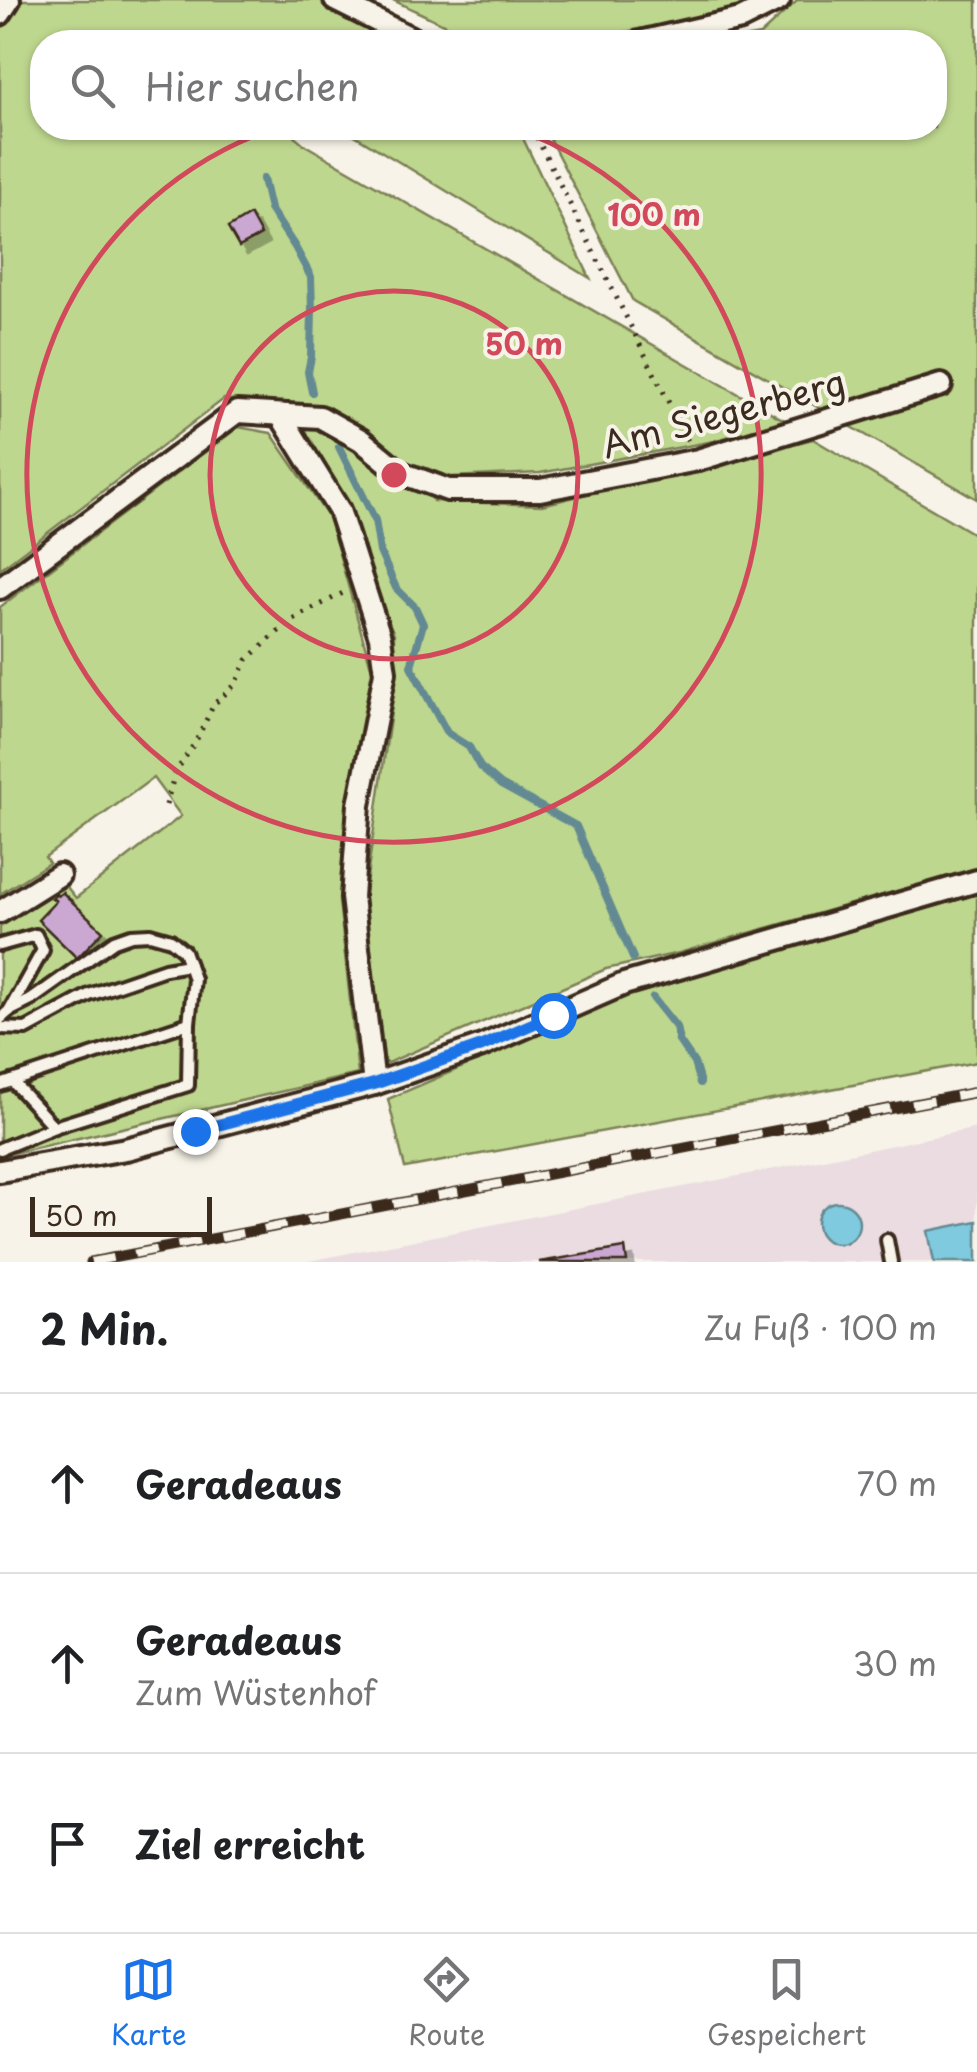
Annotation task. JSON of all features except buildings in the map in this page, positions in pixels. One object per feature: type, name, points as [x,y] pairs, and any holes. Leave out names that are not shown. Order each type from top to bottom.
[{"type":"street","points":[[0,14],[9,0]]},
{"type":"street","points":[[335,0],[394,30]]},
{"type":"street","points":[[690,30],[740,18],[780,0]]},
{"type":"street","name":"Am Siegerberg","points":[[0,588],[237,412],[320,416],[361,440],[400,474],[448,490],[540,490],[698,460],[941,385]]},
{"type":"street","points":[[281,416],[339,510],[380,637],[385,672],[358,805],[352,897],[374,1084]]},
{"type":"street","points":[[0,912],[59,876]]},
{"type":"street","points":[[0,1171],[126,1149],[374,1084],[482,1046],[624,984],[977,881]]},
{"type":"lane","points":[[0,1149],[54,1127],[188,1085],[194,978],[184,951],[171,940],[150,934],[131,935],[114,941],[74,973],[4,1015]]},
{"type":"lane","points":[[0,945],[36,935],[43,950],[4,1015]]},
{"type":"lane","points":[[0,1028],[26,1029],[87,992],[189,964]]},
{"type":"lane","points":[[54,1127],[6,1083],[189,1023]]},
{"type":"lane","points":[[886,1240],[891,1262]]},
{"type":"path","points":[[538,140],[698,460]]},
{"type":"path","points":[[166,805],[175,773],[214,704],[236,684],[247,660],[291,620],[363,583]]},
{"type":"shaded area","points":[[977,1128],[977,1262],[304,1262],[789,1166]]},
{"type":"green space","points":[[0,0],[319,0],[378,30],[30,30],[30,140],[299,140],[784,420],[714,441],[540,473],[451,477],[421,466],[433,501],[542,505],[813,439],[977,536],[977,868],[679,953],[606,969],[385,1064],[364,898],[393,698],[394,634],[296,407],[224,399],[0,569]]},
{"type":"green space","points":[[393,0],[755,0],[747,7],[635,30],[456,30]]},
{"type":"green space","points":[[798,0],[977,0],[977,499],[633,301],[550,140],[947,140],[947,30],[765,30]]},
{"type":"green space","points":[[363,140],[524,140],[590,278]]},
{"type":"green space","points":[[238,427],[271,433],[329,518],[373,674],[347,803],[339,900],[358,1074],[0,1156],[0,927],[66,886],[76,898],[181,816],[153,778],[45,857],[49,863],[0,894],[0,607]]},
{"type":"green space","points":[[977,894],[977,1062],[405,1168],[388,1099],[628,996]]},
{"type":"water","points":[[838,1202],[853,1208],[859,1223],[853,1238],[838,1244],[823,1238],[817,1223],[823,1208]]},
{"type":"water","points":[[977,1221],[977,1262],[934,1262],[928,1231]]},
{"type":"waterway","points":[[263,179],[270,209],[311,277],[308,372],[312,392]]},
{"type":"waterway","points":[[339,447],[375,520],[380,552],[396,588],[415,607],[423,624],[411,666],[447,733],[469,747],[480,767],[501,785],[576,826],[633,958]]},
{"type":"waterway","points":[[653,998],[676,1027],[700,1083]]},
{"type":"railway","points":[[91,1262],[977,1092]]},
{"type":"route","points":[[195,1131],[374,1084],[482,1046],[553,1015]]}]
